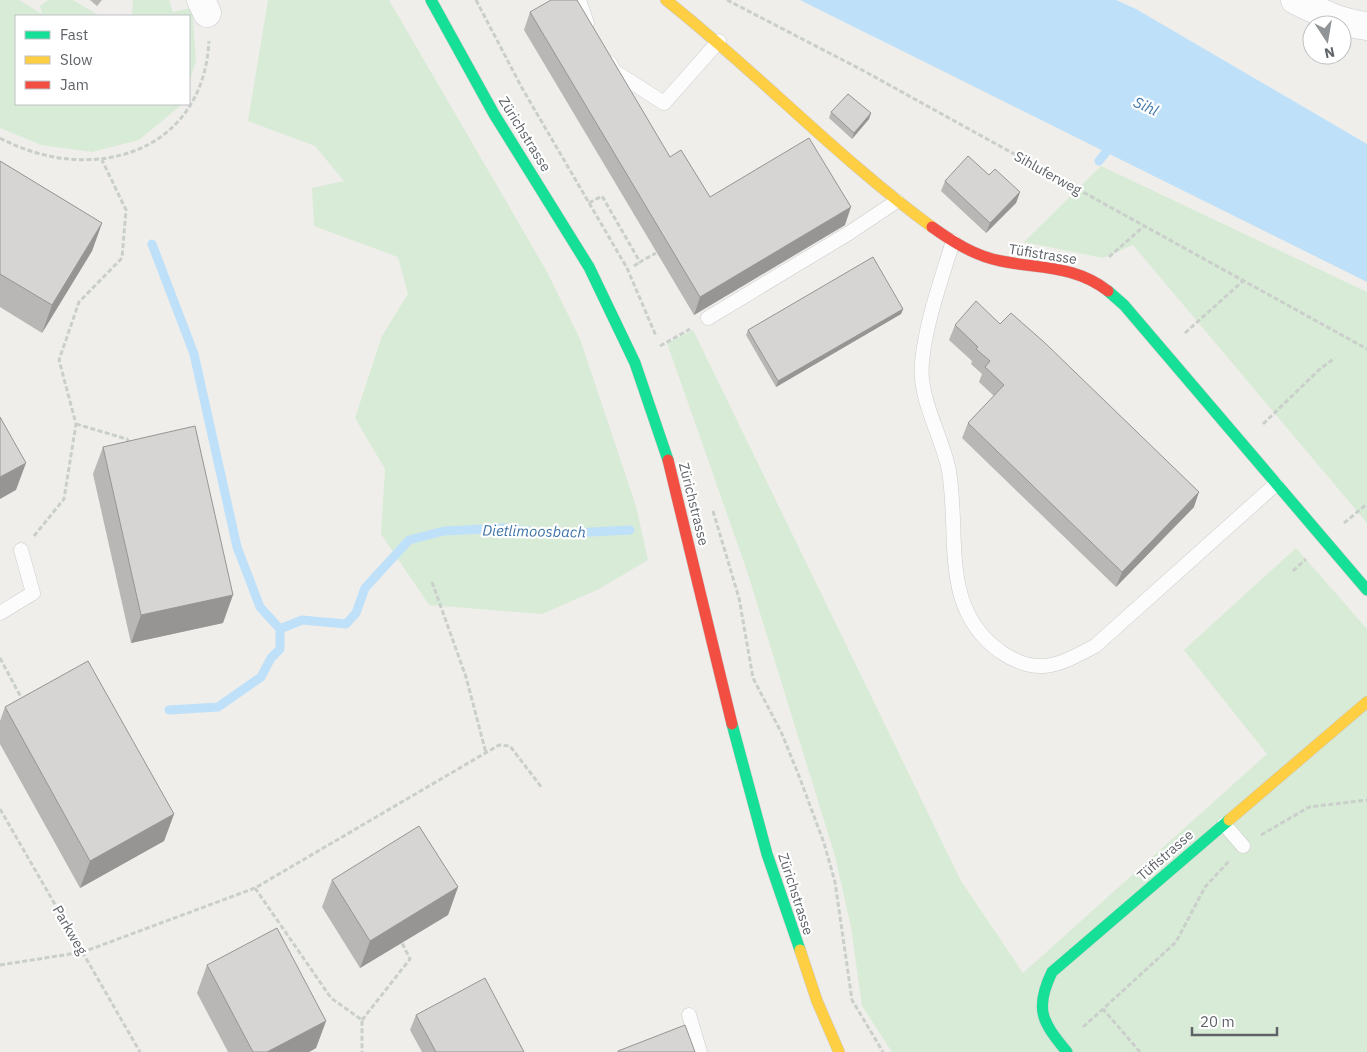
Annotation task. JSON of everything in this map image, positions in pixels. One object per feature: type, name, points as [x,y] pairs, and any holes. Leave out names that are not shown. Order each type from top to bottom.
[{"type":"street","name":"Zürichstrasse","points":[[431,0],[494,114],[589,266],[635,364],[655,416],[670,468],[746,781],[767,854],[817,1001],[839,1052]]},
{"type":"street","name":"Tüfistrasse","points":[[666,0],[719,41],[897,201],[953,242],[989,260],[1059,269],[1079,274],[1098,282],[1124,304],[1367,590]]},
{"type":"street","points":[[1295,0],[1330,18],[1352,25],[1367,26]]},
{"type":"street","name":"Tüfistrasse","points":[[1067,1052],[1048,1030],[1042,1012],[1041,991],[1052,972],[1367,702]]},
{"type":"lane","points":[[578,0],[585,20],[595,37]]},
{"type":"lane","points":[[604,54],[614,70],[664,104],[719,41]]},
{"type":"lane","points":[[708,318],[849,233],[897,201]]},
{"type":"lane","points":[[953,242],[932,311],[922,362],[922,378],[947,462],[952,488],[954,551],[960,600],[974,628],[994,646],[1016,662],[1032,667],[1050,665],[1070,659],[1095,646],[1276,484]]},
{"type":"lane","points":[[0,614],[33,593],[21,550]]},
{"type":"lane","points":[[1224,824],[1243,846]]},
{"type":"lane","points":[[689,1016],[700,1052]]},
{"type":"path","name":"Sihluferweg","points":[[727,0],[864,71],[1367,349]]},
{"type":"path","points":[[0,138],[18,148],[46,157],[74,161],[102,160],[130,152],[157,140],[176,125],[192,105],[202,84],[208,60],[210,32],[204,7]]},
{"type":"path","points":[[21,550],[64,499],[76,424],[59,360],[79,302],[122,258],[126,210],[102,160]]},
{"type":"path","points":[[589,203],[602,196],[640,262]]},
{"type":"path","points":[[1103,263],[1144,226]]},
{"type":"path","points":[[634,266],[656,253]]},
{"type":"path","points":[[1182,335],[1243,281]]},
{"type":"path","points":[[660,346],[708,318]]},
{"type":"path","points":[[1260,428],[1321,368],[1335,358]]},
{"type":"path","points":[[76,424],[127,439],[130,448]]},
{"type":"path","points":[[1342,525],[1367,504]]},
{"type":"path","points":[[432,582],[466,677],[486,753]]},
{"type":"path","points":[[0,658],[26,707]]},
{"type":"path","points":[[0,965],[83,952],[255,888],[499,745],[510,746],[542,788]]},
{"type":"path","points":[[1140,1052],[1103,1009],[1176,942],[1205,888],[1243,846],[1309,807],[1367,800]]},
{"type":"path","name":"Parkweg","points":[[0,809],[140,1052]]},
{"type":"path","points":[[255,888],[331,998],[362,1020]]},
{"type":"path","points":[[362,1052],[362,1020],[410,959],[402,943]]},
{"type":"green space","points":[[0,0],[19,0],[42,14],[40,6],[48,0],[73,0],[98,15],[15,15],[15,105],[180,105],[139,140],[92,152],[41,145],[0,128]]},
{"type":"green space","points":[[133,0],[169,0],[173,12],[192,8],[196,61],[190,79],[190,15],[127,15],[132,14]]},
{"type":"green space","points":[[268,0],[389,0],[546,270],[580,339],[636,506],[648,560],[599,589],[542,614],[429,605],[381,534],[385,469],[355,418],[382,336],[408,294],[398,257],[314,226],[312,188],[344,181],[315,146],[248,121]]},
{"type":"green space","points":[[1101,166],[1367,292],[1367,523],[1133,245],[1103,258],[1024,242]]},
{"type":"green space","points":[[693,330],[961,881],[1023,973],[1267,754],[1184,650],[1296,548],[1367,629],[1367,1052],[892,1052],[862,1006],[851,927],[835,856],[747,571],[667,343]]},
{"type":"water","name":"Sihl","points":[[800,0],[1116,0],[1136,9],[1367,144],[1367,282]]},
{"type":"building","points":[[551,0],[577,0],[670,157],[681,150],[710,197],[809,138],[851,207],[700,297],[530,12]]},
{"type":"building","points":[[848,94],[871,113],[854,133],[831,112]]},
{"type":"building","points":[[968,156],[989,175],[995,169],[1020,192],[990,223],[945,181]]},
{"type":"building","points":[[0,161],[102,223],[52,305],[0,274]]},
{"type":"building","points":[[873,257],[903,309],[778,381],[748,330]]},
{"type":"building","points":[[976,301],[1000,324],[1011,313],[1045,343],[1199,492],[1122,572],[968,423],[1004,385],[985,367],[990,361],[976,349],[978,347],[955,325]]},
{"type":"building","points":[[0,417],[26,463],[0,477]]},
{"type":"building","points":[[195,426],[233,595],[141,615],[103,447]]},
{"type":"building","points":[[88,661],[174,814],[90,861],[5,707]]},
{"type":"building","points":[[419,826],[458,887],[370,941],[332,880]]},
{"type":"building","points":[[277,928],[326,1021],[267,1052],[253,1052],[207,965]]},
{"type":"building","points":[[485,978],[524,1052],[436,1052],[416,1015]]},
{"type":"building","points":[[685,1025],[695,1052],[618,1052],[618,1051]]},
{"type":"waterway","name":"Dietlimoosbach","points":[[1099,161],[1113,143]]},
{"type":"waterway","points":[[152,244],[194,354],[237,547],[260,607],[280,629]]},
{"type":"waterway","name":"Dietlimoosbach","points":[[169,710],[218,707],[261,677],[271,658],[280,649],[280,629],[302,620],[346,624],[356,613],[365,588],[409,540],[444,531],[505,528],[551,534],[630,530]]},
{"type":"traffic: fast","points":[[431,0],[494,114],[589,267],[635,363],[668,460]]},
{"type":"traffic: fast","points":[[1108,291],[1124,305],[1367,590]]},
{"type":"traffic: fast","points":[[732,724],[767,854],[800,950]]},
{"type":"traffic: fast","points":[[1067,1052],[1052,1032],[1043,1015],[1043,996],[1052,972],[1229,820]]},
{"type":"traffic: slow","points":[[666,0],[733,56],[864,173],[932,227]]},
{"type":"traffic: slow","points":[[1229,820],[1367,702]]},
{"type":"traffic: slow","points":[[800,950],[817,1001],[839,1052]]},
{"type":"traffic: jam","points":[[932,227],[956,243],[982,256],[1015,264],[1070,272],[1083,276],[1108,291]]},
{"type":"traffic: jam","points":[[668,460],[732,724]]}]
